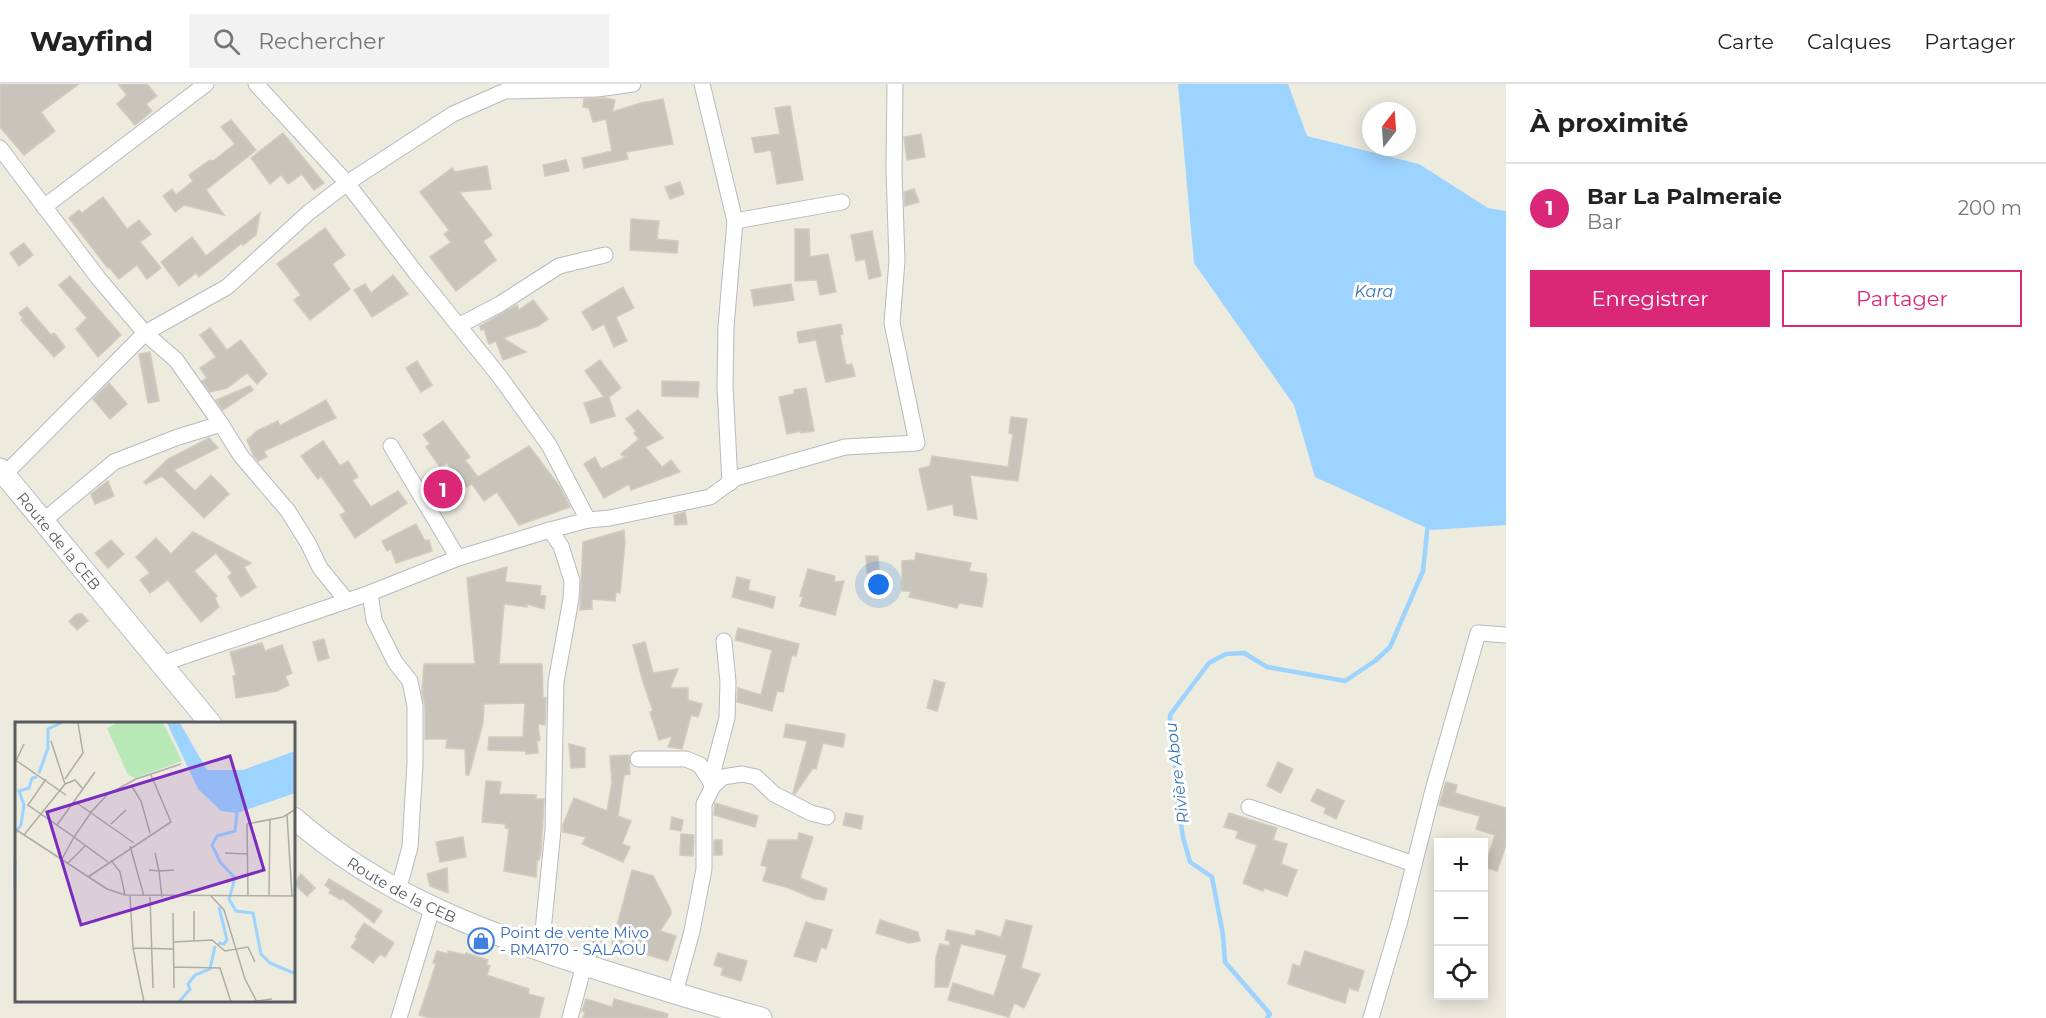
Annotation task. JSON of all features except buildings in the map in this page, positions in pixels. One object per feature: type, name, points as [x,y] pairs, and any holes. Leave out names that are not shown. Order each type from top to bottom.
[{"type":"main road","name":"Route de la CEB","points":[[3,472],[209,722]]},
{"type":"main road","name":"Route de la CEB","points":[[296,820],[323,844],[398,891],[432,909],[541,951],[761,1018]]},
{"type":"street","points":[[44,207],[206,84]]},
{"type":"street","points":[[256,84],[347,183],[416,273],[460,325],[549,445],[588,520]]},
{"type":"street","points":[[3,472],[146,333],[227,287],[308,213],[347,183],[453,114],[505,91],[597,89],[633,84]]},
{"type":"street","points":[[702,84],[735,221],[726,327],[725,386],[730,483]]},
{"type":"street","points":[[161,664],[370,593],[458,558],[550,530],[588,520],[610,518],[710,497],[736,478],[845,447],[917,443],[892,323],[897,261],[894,170],[895,84]]},
{"type":"street","points":[[0,148],[99,279],[146,333],[176,360],[241,456],[288,511],[320,568],[347,600]]},
{"type":"street","points":[[735,221],[842,202]]},
{"type":"street","points":[[460,325],[500,304],[558,266],[605,255]]},
{"type":"street","points":[[43,520],[114,462],[178,437],[220,424]]},
{"type":"street","points":[[391,446],[458,558]]},
{"type":"street","points":[[541,951],[553,830],[556,682],[572,599],[572,580],[561,546],[550,530]]},
{"type":"street","points":[[370,593],[374,621],[394,662],[410,681],[415,706],[415,763],[410,847],[398,891]]},
{"type":"street","points":[[1371,1018],[1478,633],[1506,635]]},
{"type":"street","points":[[713,786],[713,771],[727,718],[728,682],[724,641]]},
{"type":"street","points":[[638,759],[686,759],[700,765],[713,786]]},
{"type":"street","points":[[675,993],[692,931],[704,869],[704,804],[713,786],[723,777],[742,774],[756,777],[774,794],[811,813],[827,817]]},
{"type":"street","points":[[1249,807],[1414,864]]},
{"type":"street","points":[[399,1018],[432,909]]},
{"type":"street","points":[[570,1018],[584,965]]},
{"type":"water","name":"Kara","points":[[1178,84],[1288,84],[1307,136],[1362,150],[1362,156],[1387,156],[1419,164],[1488,208],[1506,211],[1506,525],[1431,530],[1315,477],[1294,405],[1194,263]]},
{"type":"waterway","name":"Rivière Abou","points":[[1267,1018],[1270,1014],[1225,962],[1223,935],[1212,877],[1190,862],[1178,805],[1170,715],[1209,663],[1226,654],[1244,653],[1267,667],[1345,681],[1375,661],[1390,647],[1423,571],[1428,523]]},
{"type":"place","name":"Bar La Palmeraie","points":[[443,489]]},
{"type":"place","name":"Point de vente Mivo - RMA170 - SALAOU","points":[[481,941]]}]
